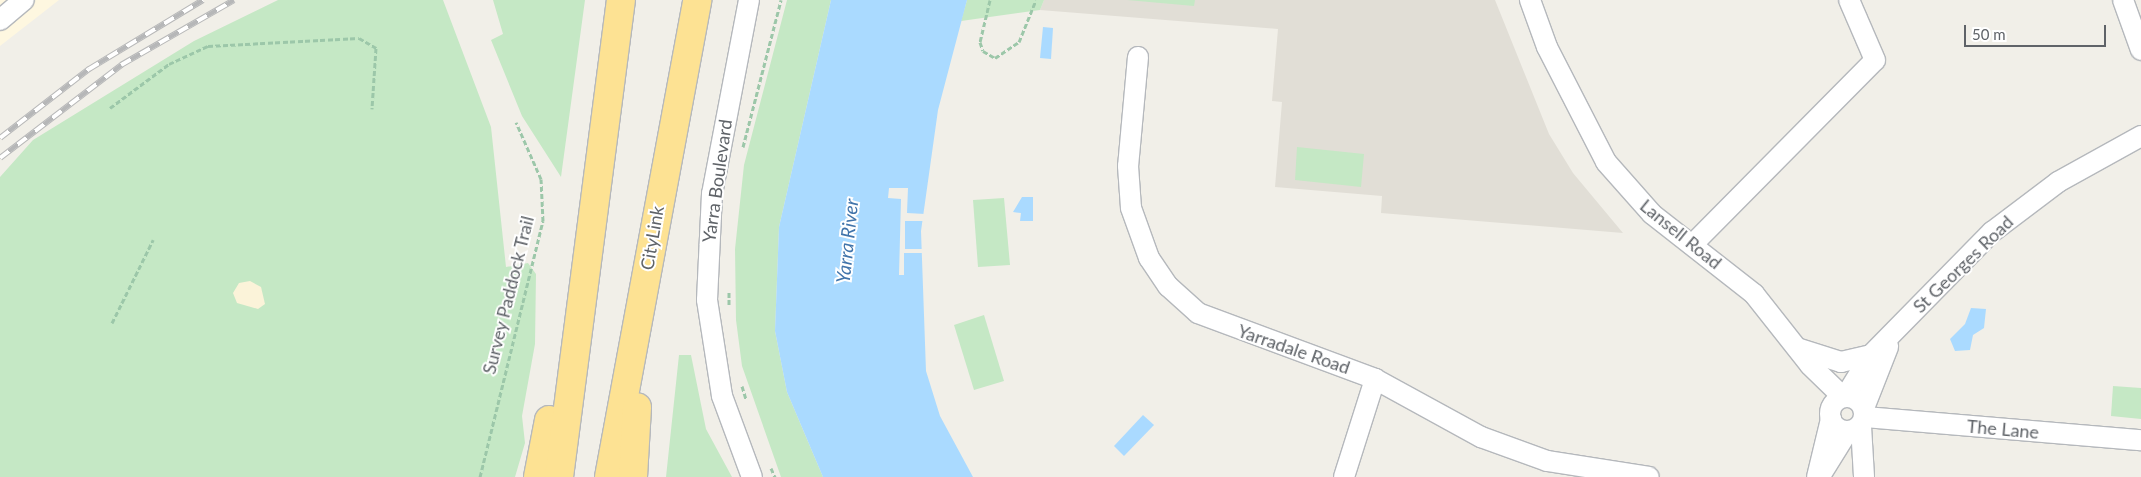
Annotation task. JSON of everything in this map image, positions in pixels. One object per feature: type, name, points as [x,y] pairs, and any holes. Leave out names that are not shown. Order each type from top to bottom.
[{"type":"highway","points":[[559,477],[608,116],[621,0]]},
{"type":"highway","name":"CityLink","points":[[609,477],[696,0]]},
{"type":"highway","points":[[538,477],[608,116]]},
{"type":"highway","points":[[633,477],[645,281]]},
{"type":"street","points":[[0,20],[24,0]]},
{"type":"street","name":"Yarra Boulevard","points":[[749,0],[712,194],[707,290],[722,396],[752,477]]},
{"type":"street","name":"Lansell Road","points":[[1530,0],[1547,47],[1606,162],[1652,214],[1754,294],[1798,348],[1837,406]]},
{"type":"street","points":[[1692,245],[1875,60],[1849,0]]},
{"type":"street","points":[[2123,0],[2141,50]]},
{"type":"street","name":"Yarradale Road","points":[[1138,57],[1128,166],[1130,198],[1138,234],[1168,286],[1198,312],[1230,327],[1375,379],[1481,437],[1547,461],[1649,477]]},
{"type":"street","name":"St Georges Road","points":[[1818,477],[1837,406],[1871,355],[1893,336],[1966,256],[2021,208],[2089,162],[2141,136]]},
{"type":"street","name":"St Georges Road","points":[[1818,477],[1857,423],[1893,336]]},
{"type":"street","name":"Lansell Road","points":[[1798,348],[1834,362],[1871,355]]},
{"type":"street","points":[[1344,477],[1375,379]]},
{"type":"street","points":[[1857,423],[1837,428],[1837,406],[1856,399],[1863,477]]},
{"type":"street","name":"The Lane","points":[[1857,423],[2141,440]]},
{"type":"path","points":[[741,154],[781,0]]},
{"type":"path","points":[[990,0],[980,42],[983,51],[995,58],[1019,42],[1036,0]]},
{"type":"path","points":[[110,108],[169,64],[208,46],[359,38],[376,48],[372,109]]},
{"type":"path","name":"Survey Paddock Trail","points":[[480,477],[543,221],[540,179],[516,122]]},
{"type":"path","points":[[112,323],[153,240]]},
{"type":"path","points":[[728,284],[730,315]]},
{"type":"path","points":[[740,379],[748,404]]},
{"type":"path","points":[[769,463],[775,477]]},
{"type":"shaded area","points":[[0,0],[59,0],[0,46]]},
{"type":"shaded area","points":[[1044,0],[1495,0],[1549,134],[1573,173],[1623,233],[1381,213],[1382,196],[1275,187],[1282,102],[1272,101],[1278,29],[1040,10]]},
{"type":"green space","points":[[278,0],[443,0],[491,127],[506,267],[528,263],[536,274],[535,344],[522,416],[525,443],[515,477],[0,477],[0,177],[33,140],[194,41]]},
{"type":"green space","points":[[493,0],[585,0],[561,177],[522,116],[491,40],[503,34]]},
{"type":"green space","points":[[787,0],[831,0],[779,227],[775,331],[787,392],[823,477],[781,477],[742,366],[736,320],[735,249],[744,165]]},
{"type":"green space","points":[[967,0],[1044,0],[1040,10],[961,21]]},
{"type":"green space","points":[[1127,0],[1195,0],[1194,6]]},
{"type":"green space","points":[[1297,147],[1364,154],[1361,187],[1295,180]]},
{"type":"green space","points":[[1004,198],[1010,265],[978,267],[973,200]]},
{"type":"green space","points":[[984,315],[1004,381],[974,390],[954,325]]},
{"type":"green space","points":[[679,355],[691,355],[706,429],[732,477],[666,477]]},
{"type":"green space","points":[[2113,386],[2141,388],[2141,419],[2111,416]]},
{"type":"sand","points":[[250,281],[261,287],[265,304],[258,309],[237,303],[233,293],[239,283]]},
{"type":"water","name":"Yarra River","points":[[831,0],[967,0],[938,110],[921,231],[926,371],[940,416],[973,477],[823,477],[787,392],[775,331],[779,227]]},
{"type":"water","points":[[1043,27],[1053,28],[1051,59],[1040,58]]},
{"type":"water","points":[[1022,197],[1033,197],[1033,221],[1020,221],[1021,213],[1013,212]]},
{"type":"water","points":[[1971,308],[1986,309],[1984,328],[1973,335],[1970,350],[1955,351],[1950,339],[1965,324]]},
{"type":"water","points":[[1143,415],[1154,425],[1124,456],[1114,446]]},
{"type":"pier","points":[[889,188],[908,188],[907,213],[925,214],[924,221],[905,221],[905,249],[924,249],[924,253],[904,253],[904,275],[899,275],[901,199],[888,198]]},
{"type":"railway","points":[[0,138],[89,69],[203,0]]},
{"type":"railway","points":[[0,158],[121,65],[234,0]]}]
